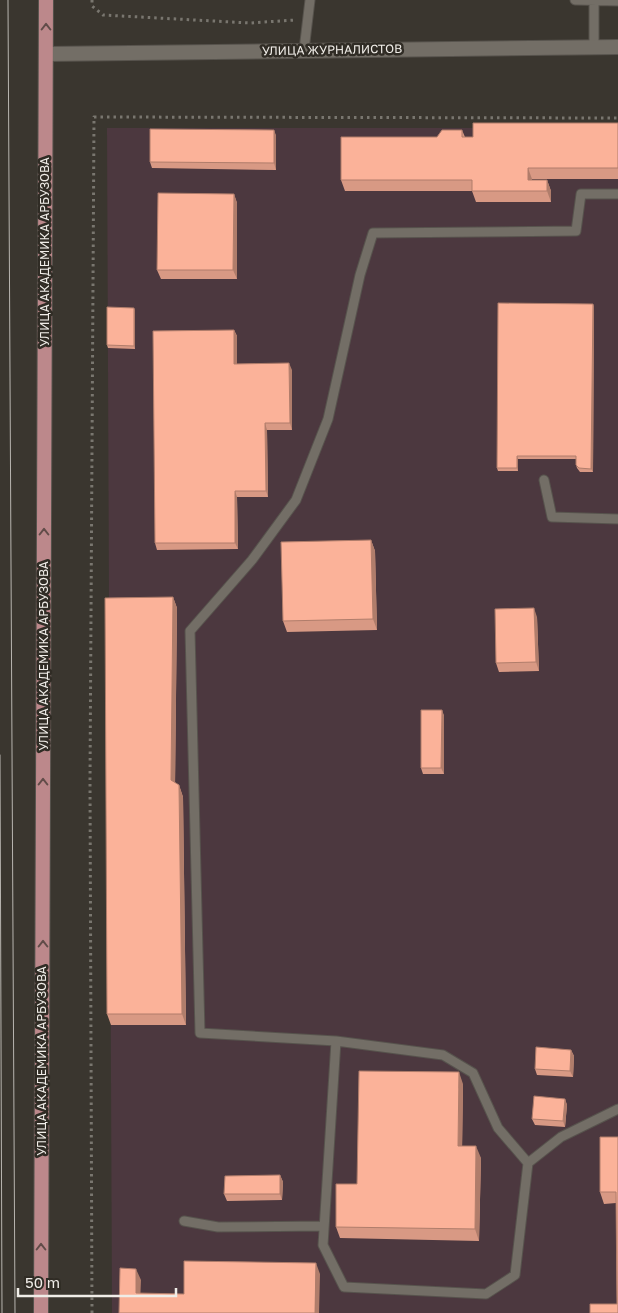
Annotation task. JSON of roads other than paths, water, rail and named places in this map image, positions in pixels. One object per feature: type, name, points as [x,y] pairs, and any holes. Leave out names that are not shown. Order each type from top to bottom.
[{"type":"main road","name":"УЛИЦА АКАДЕМИКА АРБУЗОВА","points":[[41,1313],[46,0]]},
{"type":"street","name":"УЛИЦА ЖУРНАЛИСТОВ","points":[[46,54],[618,47]]},
{"type":"lane","points":[[304,50],[310,0]]},
{"type":"lane","points":[[576,0],[618,1]]},
{"type":"lane","points":[[594,1],[594,46]]},
{"type":"lane","points":[[528,1164],[498,1128],[473,1073],[443,1055],[336,1041],[200,1033],[190,631],[252,560],[296,500],[328,419],[360,276],[372,233],[576,231],[581,194],[618,194]]},
{"type":"lane","points":[[544,480],[552,516],[618,519]]},
{"type":"lane","points":[[336,1041],[322,1245],[344,1287],[486,1294],[515,1275],[528,1164],[561,1137],[618,1109]]},
{"type":"lane","points":[[184,1221],[218,1227],[324,1226]]},
{"type":"tram line","points":[[8,0],[15,1313]]},
{"type":"tram line","points":[[0,755],[2,1313]]}]
